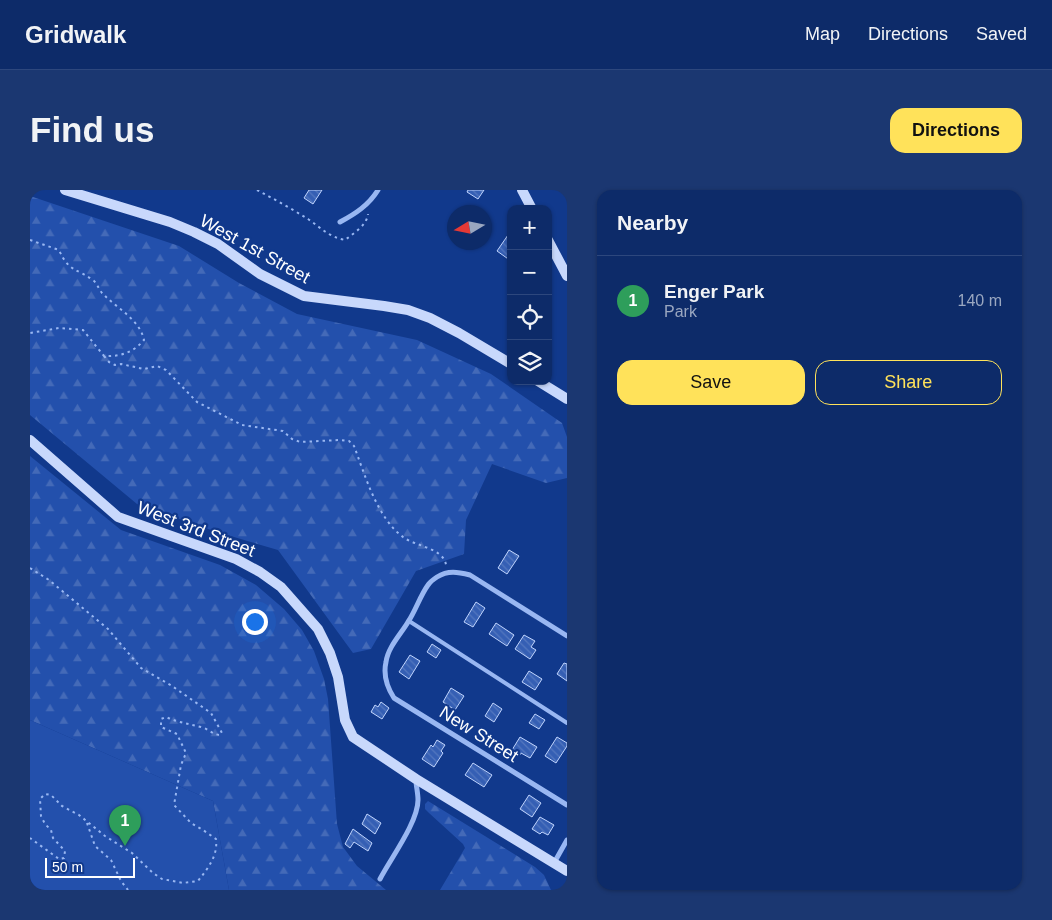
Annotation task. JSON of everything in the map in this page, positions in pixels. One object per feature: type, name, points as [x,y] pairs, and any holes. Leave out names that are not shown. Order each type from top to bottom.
[{"type":"street","name":"West 1st Street","points":[[65,190],[170,222],[194,232],[218,244],[260,274],[304,296],[408,310],[430,318],[507,362]]},
{"type":"street","points":[[340,222],[364,207],[378,190]]},
{"type":"street","points":[[522,190],[530,205]]},
{"type":"street","points":[[552,248],[567,276]]},
{"type":"street","points":[[544,385],[567,399]]},
{"type":"street","name":"West 3rd Street","points":[[30,440],[118,517],[236,559],[260,572],[281,587],[318,629],[330,653],[338,677],[345,720],[353,737],[416,780],[567,871]]},
{"type":"street","points":[[409,622],[429,584],[446,573],[458,572],[470,575],[567,636]]},
{"type":"street","name":"New Street","points":[[409,622],[389,652],[385,662],[388,689],[394,698],[567,805]]},
{"type":"street","points":[[380,879],[410,828],[418,800],[416,780]]},
{"type":"street","points":[[554,863],[567,840]]},
{"type":"lane","points":[[409,622],[567,723]]},
{"type":"path","points":[[257,190],[310,220],[327,234],[345,240],[362,226],[368,218],[364,207]]},
{"type":"path","points":[[30,240],[59,250],[65,263],[94,281],[102,294],[141,328],[144,340],[138,347],[113,357],[104,356]]},
{"type":"path","points":[[30,333],[59,328],[83,330],[109,362],[114,365],[121,364],[144,369],[158,366],[166,370],[197,402],[242,425],[283,431],[292,439],[300,442],[348,441],[354,446],[372,492],[385,517],[403,537],[437,553],[445,561],[446,573]]},
{"type":"path","points":[[30,568],[49,580],[108,629],[141,668],[172,686],[211,714],[222,733],[219,735],[215,734],[206,728],[166,717],[161,720],[160,727],[177,734],[186,753],[181,765],[174,805],[191,823],[216,839],[217,846],[211,866],[198,881],[183,883],[162,879],[132,853],[105,836],[79,815],[62,806],[51,795],[45,794],[40,799],[41,816],[51,830],[53,838],[65,850],[64,858],[59,859],[30,838]]},
{"type":"path","points":[[86,822],[95,846],[111,860],[121,881],[128,890]]},
{"type":"green space","points":[[30,196],[179,246],[239,283],[297,314],[417,340],[491,374],[562,423],[567,437],[567,478],[546,483],[492,464],[466,520],[464,554],[416,571],[371,649],[353,653],[278,550],[214,531],[137,504],[30,415]]},
{"type":"green space","points":[[30,456],[121,530],[220,565],[256,585],[284,609],[302,630],[314,651],[324,679],[328,699],[337,824],[343,847],[357,866],[386,890],[229,890],[213,801],[30,720]]},
{"type":"green space","points":[[30,720],[213,801],[229,890],[30,890]]},
{"type":"green space","points":[[428,801],[535,867],[544,875],[551,890],[440,890],[465,848],[425,809],[425,804]]},
{"type":"building","points":[[309,190],[322,190],[313,204],[304,198]]},
{"type":"building","points":[[468,190],[484,190],[478,199],[467,192]]},
{"type":"building","points":[[507,236],[507,258],[497,251]]},
{"type":"building","points":[[509,550],[519,556],[507,574],[498,568]]},
{"type":"building","points":[[476,602],[485,608],[473,627],[464,622]]},
{"type":"building","points":[[496,623],[514,635],[507,646],[489,634]]},
{"type":"building","points":[[524,635],[535,641],[531,647],[536,650],[530,659],[515,649]]},
{"type":"building","points":[[432,644],[441,650],[436,658],[427,652]]},
{"type":"building","points":[[410,655],[420,661],[409,679],[399,672]]},
{"type":"building","points":[[564,663],[567,664],[567,681],[557,674]]},
{"type":"building","points":[[529,671],[542,679],[535,690],[522,682]]},
{"type":"building","points":[[451,688],[464,696],[455,710],[443,702]]},
{"type":"building","points":[[381,702],[389,708],[382,719],[371,712],[375,705],[378,707]]},
{"type":"building","points":[[493,703],[502,709],[494,722],[485,716]]},
{"type":"building","points":[[535,714],[545,720],[539,729],[529,723]]},
{"type":"building","points":[[520,737],[537,747],[530,758],[512,750]]},
{"type":"building","points":[[557,737],[567,743],[567,746],[556,763],[545,756]]},
{"type":"building","points":[[437,740],[445,745],[441,751],[443,753],[434,767],[422,759],[431,745],[433,747]]},
{"type":"building","points":[[473,763],[492,775],[484,787],[465,775]]},
{"type":"building","points":[[529,795],[541,803],[532,817],[520,809]]},
{"type":"building","points":[[367,814],[381,823],[375,834],[362,824]]},
{"type":"building","points":[[540,817],[554,825],[548,835],[542,832],[540,834],[532,829]]},
{"type":"building","points":[[353,829],[372,843],[368,851],[354,842],[350,848],[345,844]]},
{"type":"place","name":"Enger Park","points":[[125,846]]}]
